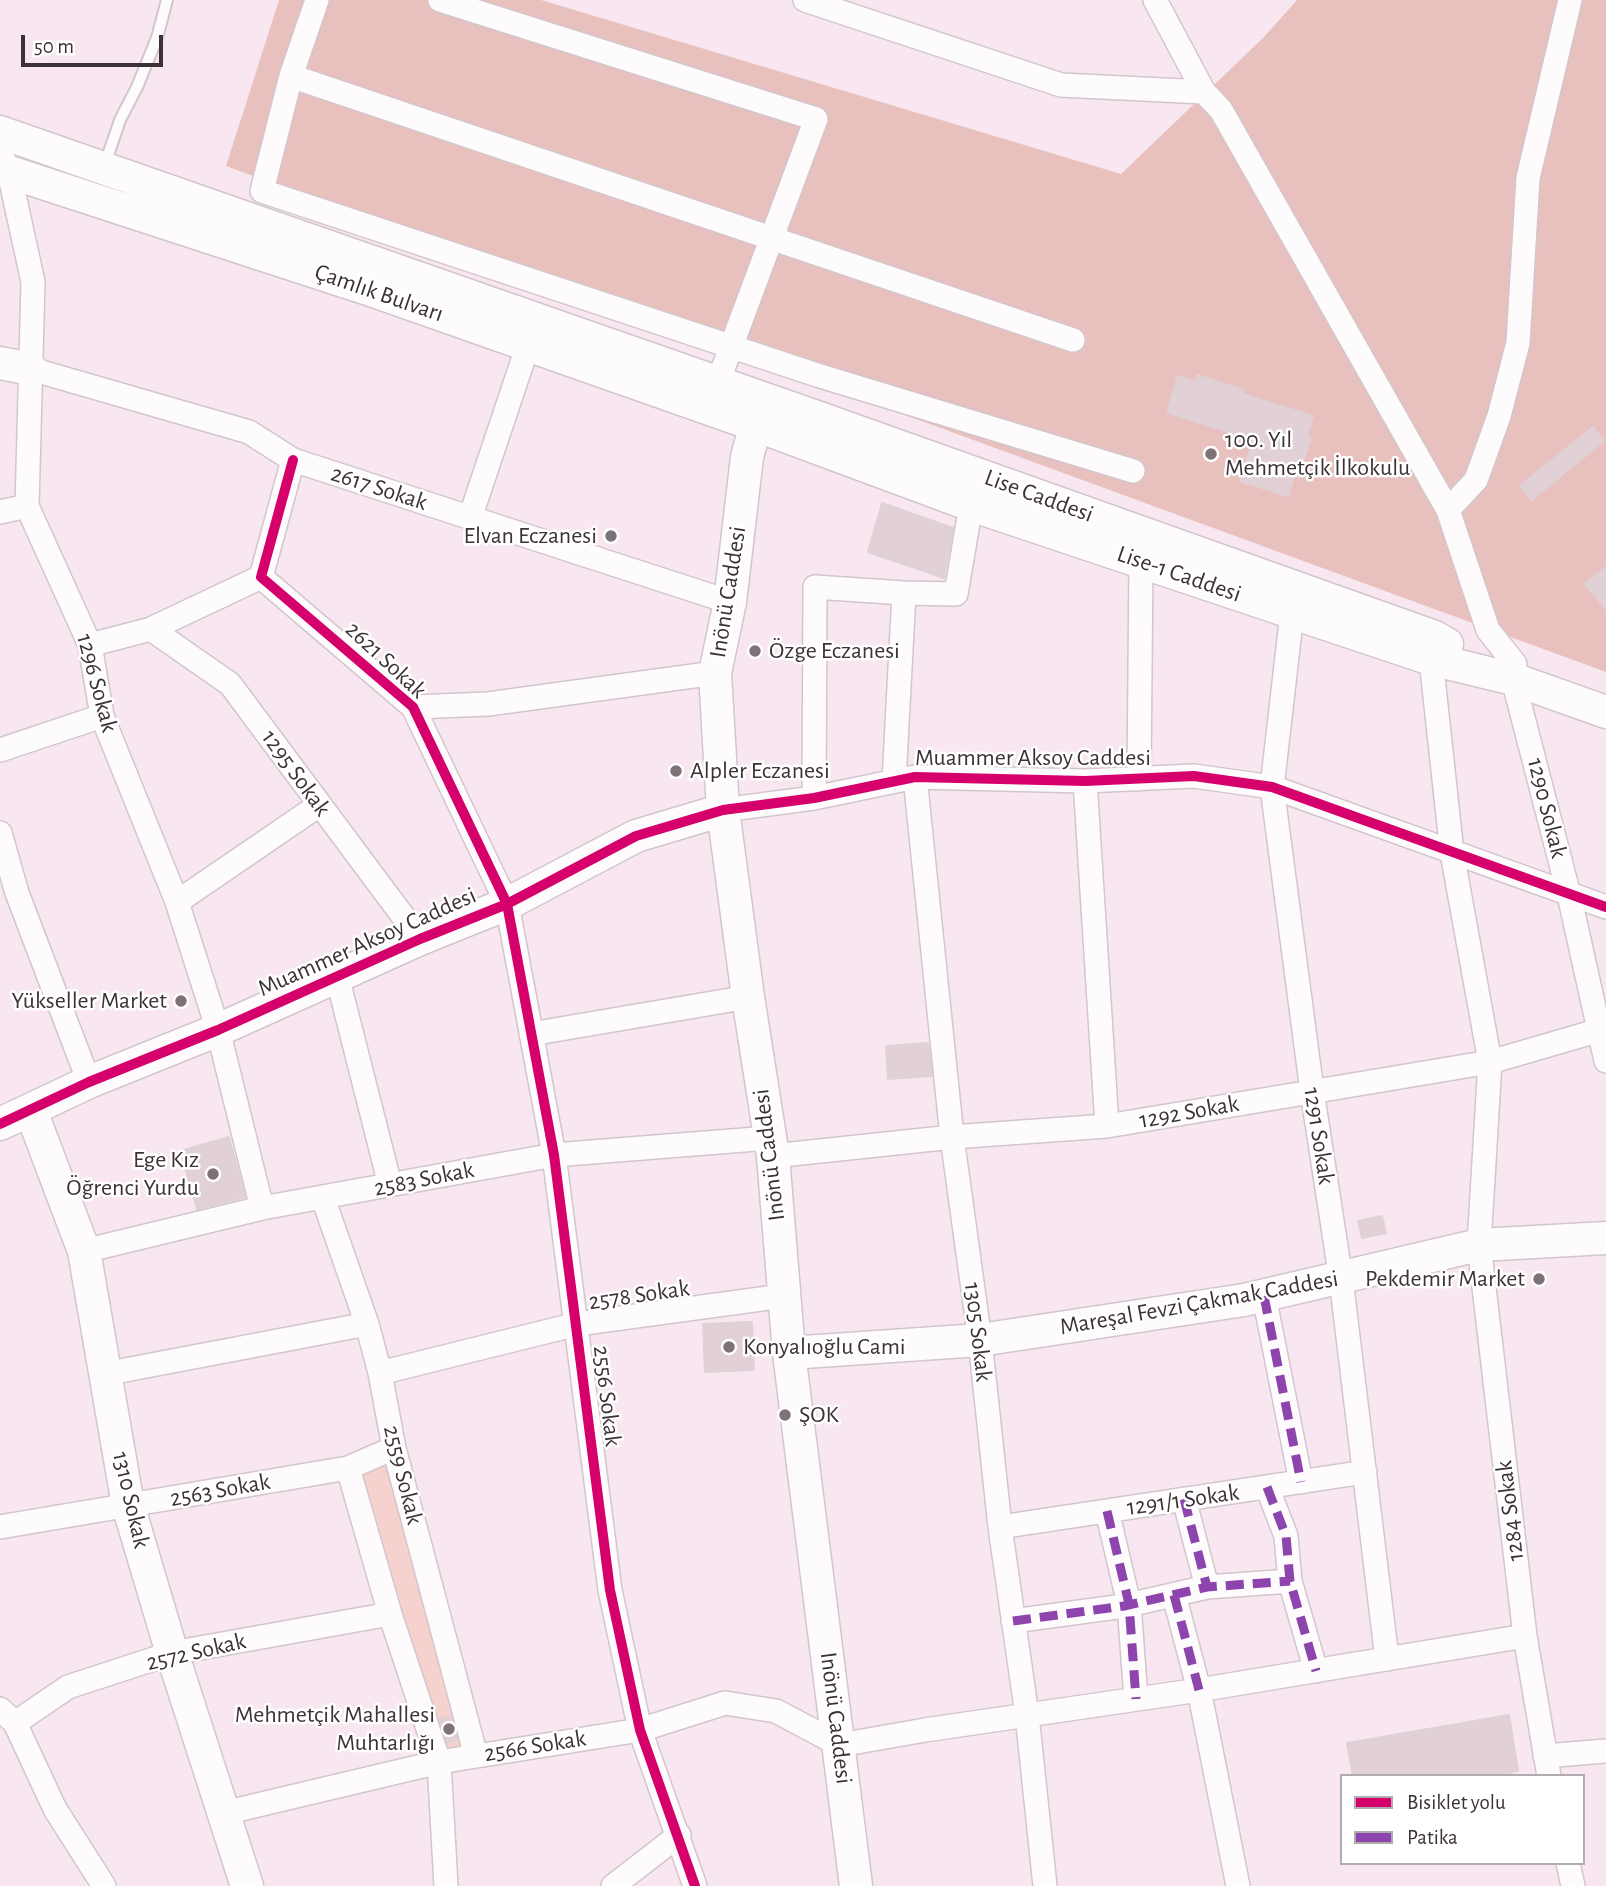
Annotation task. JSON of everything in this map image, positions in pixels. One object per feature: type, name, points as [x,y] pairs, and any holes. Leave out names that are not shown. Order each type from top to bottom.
[{"type":"street","points":[[317,0],[291,76],[261,191],[817,375],[1133,471]]},
{"type":"street","points":[[440,0],[816,119],[718,382]]},
{"type":"street","points":[[805,0],[1060,85],[1204,92]]},
{"type":"street","name":"1290 Sokak","points":[[1155,0],[1204,92],[1221,110],[1448,510],[1488,630],[1515,664],[1513,680],[1569,895],[1606,1061]]},
{"type":"street","points":[[1448,510],[1476,480],[1499,416],[1518,343],[1528,178],[1570,0]]},
{"type":"street","points":[[291,76],[1073,340]]},
{"type":"street","name":"Çamlık Bulvarı","points":[[0,132],[718,382]]},
{"type":"street","name":"Çamlık Bulvarı","points":[[3,164],[528,345],[759,412]]},
{"type":"street","name":"1296 Sokak","points":[[3,164],[33,282],[27,506],[90,645],[103,716],[177,902],[218,1030],[262,1208]]},
{"type":"street","points":[[470,518],[528,345]]},
{"type":"street","points":[[0,363],[31,369]]},
{"type":"street","name":"2617 Sokak","points":[[31,369],[249,432],[293,460],[730,602]]},
{"type":"street","name":"Lise Caddesi","points":[[718,382],[759,412],[1435,637],[1513,680]]},
{"type":"street","name":"Lise-1 Caddesi","points":[[759,412],[971,505],[1432,659],[1513,680],[1606,712]]},
{"type":"street","name":"Inönü Caddesi","points":[[759,412],[747,457],[730,602],[715,673],[723,810],[771,1147],[789,1353],[856,1886]]},
{"type":"street","points":[[90,645],[151,629],[261,578],[293,460]]},
{"type":"street","points":[[814,798],[815,587],[956,594],[971,505]]},
{"type":"street","points":[[0,512],[27,506]]},
{"type":"street","points":[[1139,779],[1141,560]]},
{"type":"street","name":"2621 Sokak","points":[[261,578],[413,707],[507,904]]},
{"type":"street","name":"1305 Sokak","points":[[904,593],[904,779],[980,1340],[1000,1527],[1027,1715],[1045,1886]]},
{"type":"street","name":"1291 Sokak","points":[[1292,613],[1272,787],[1312,1091],[1341,1279],[1387,1659]]},
{"type":"street","name":"1295 Sokak","points":[[151,629],[230,684],[419,939]]},
{"type":"street","name":"1284 Sokak","points":[[1432,659],[1452,853],[1490,1062],[1479,1245],[1525,1636],[1547,1766]]},
{"type":"street","points":[[413,707],[488,704],[715,673]]},
{"type":"street","points":[[0,750],[103,716]]},
{"type":"street","name":"Muammer Aksoy Caddesi","points":[[0,1124],[89,1082],[218,1030],[419,939],[507,904],[636,835],[723,810],[814,798],[904,779],[1085,781],[1194,776],[1272,787],[1606,907]]},
{"type":"street","points":[[1085,781],[1107,1126]]},
{"type":"street","points":[[177,902],[319,805]]},
{"type":"street","points":[[0,833],[9,897],[89,1082]]},
{"type":"street","name":"2556 Sokak","points":[[507,904],[554,1155],[610,1590],[640,1730],[695,1886]]},
{"type":"street","points":[[337,976],[390,1185]]},
{"type":"street","points":[[531,1034],[748,997]]},
{"type":"street","name":"1292 Sokak","points":[[771,1147],[1107,1126],[1490,1062],[1600,1030]]},
{"type":"street","name":"1310 Sokak","points":[[31,1111],[84,1251],[128,1505],[172,1653],[247,1886]]},
{"type":"street","name":"2583 Sokak","points":[[84,1251],[262,1208],[554,1155],[771,1147]]},
{"type":"street","name":"2559 Sokak","points":[[323,1198],[367,1324],[380,1373],[394,1448],[476,1756]]},
{"type":"street","name":"Mareşal Fevzi Çakmak Caddesi","points":[[789,1353],[980,1340],[1264,1296],[1479,1245],[1606,1238]]},
{"type":"street","name":"2578 Sokak","points":[[380,1373],[577,1324],[783,1296]]},
{"type":"street","points":[[1264,1296],[1301,1482]]},
{"type":"street","points":[[104,1374],[367,1324]]},
{"type":"street","name":"2563 Sokak","points":[[0,1527],[348,1468],[394,1448]]},
{"type":"street","name":"2559 Sokak","points":[[348,1468],[390,1614],[439,1762],[446,1886]]},
{"type":"street","name":"1291/1 Sokak","points":[[1000,1527],[1365,1472]]},
{"type":"street","points":[[1267,1487],[1286,1536],[1290,1581],[1316,1671]]},
{"type":"street","points":[[1184,1499],[1207,1587]]},
{"type":"street","points":[[1107,1511],[1129,1604],[1136,1699]]},
{"type":"street","points":[[1013,1621],[1129,1604],[1207,1587],[1290,1581]]},
{"type":"street","points":[[1174,1595],[1199,1690],[1238,1886]]},
{"type":"street","name":"2572 Sokak","points":[[7,1716],[68,1687],[172,1653],[390,1614]]},
{"type":"street","points":[[840,1745],[1525,1636]]},
{"type":"street","name":"2566 Sokak","points":[[224,1813],[439,1762],[640,1730],[725,1703],[776,1711],[840,1745]]},
{"type":"street","points":[[7,1716],[55,1809],[104,1886]]},
{"type":"street","points":[[1547,1766],[1606,1751]]},
{"type":"street","points":[[613,1886],[679,1835]]},
{"type":"street","points":[[1568,1865],[1573,1886]]},
{"type":"lane","points":[[104,167],[120,120],[157,38],[167,0]]},
{"type":"shaded area","points":[[279,0],[541,0],[1121,174],[1263,38],[1297,0],[1606,0],[1606,672],[226,166]]},
{"type":"shaded area","points":[[394,1448],[476,1756],[439,1762],[348,1468]]},
{"type":"building","points":[[1197,375],[1243,390],[1242,394],[1313,416],[1307,437],[1311,438],[1298,477],[1294,476],[1288,496],[1240,481],[1253,440],[1167,412],[1178,376],[1195,382]]},
{"type":"building","points":[[1593,427],[1604,441],[1531,500],[1520,486]]},
{"type":"building","points":[[882,503],[953,528],[944,578],[868,552]]},
{"type":"building","points":[[1606,567],[1606,609],[1585,584]]},
{"type":"building","points":[[928,1043],[932,1076],[888,1079],[886,1046]]},
{"type":"building","name":"Ege Kız Öğrenci Yurdu","points":[[229,1137],[245,1197],[197,1209],[180,1151]]},
{"type":"building","points":[[1382,1216],[1386,1233],[1362,1238],[1358,1221]]},
{"type":"building","name":"Konyalıoğlu Cami","points":[[752,1322],[754,1370],[705,1372],[703,1324]]},
{"type":"building","points":[[1509,1715],[1518,1771],[1503,1774],[1353,1774],[1347,1743]]},
{"type":"building","points":[[451,1716],[457,1740],[447,1743],[440,1719]]},
{"type":"marked path","points":[[1264,1296],[1301,1482]]},
{"type":"marked path","points":[[1267,1487],[1286,1536],[1290,1581],[1316,1671]]},
{"type":"marked path","points":[[1184,1499],[1207,1587]]},
{"type":"marked path","points":[[1107,1511],[1129,1604],[1136,1699]]},
{"type":"marked path","points":[[1013,1621],[1124,1606],[1207,1587],[1290,1581]]},
{"type":"marked path","points":[[1174,1595],[1199,1690]]},
{"type":"cycle path","points":[[293,460],[261,577],[413,707],[507,904],[554,1155],[610,1590],[640,1730],[695,1886]]},
{"type":"cycle path","points":[[0,1124],[89,1082],[218,1030],[420,939],[507,904],[636,836],[723,810],[814,798],[915,777],[1085,781],[1194,776],[1272,787],[1606,907]]},
{"type":"place","name":"100. Yıl Mehmetçik İlkokulu","points":[[1211,454]]},
{"type":"place","name":"Elvan Eczanesi","points":[[611,536]]},
{"type":"place","name":"Özge Eczanesi","points":[[755,651]]},
{"type":"place","name":"Alpler Eczanesi","points":[[676,771]]},
{"type":"place","name":"Yükseller Market","points":[[181,1001]]},
{"type":"place","name":"Ege Kız Öğrenci Yurdu","points":[[213,1174]]},
{"type":"place","name":"Pekdemir Market","points":[[1539,1279]]},
{"type":"place","name":"Konyalıoğlu Cami","points":[[729,1347]]},
{"type":"place","name":"ŞOK","points":[[785,1415]]},
{"type":"place","name":"Mehmetçik Mahallesi Muhtarlığı","points":[[449,1729]]}]
